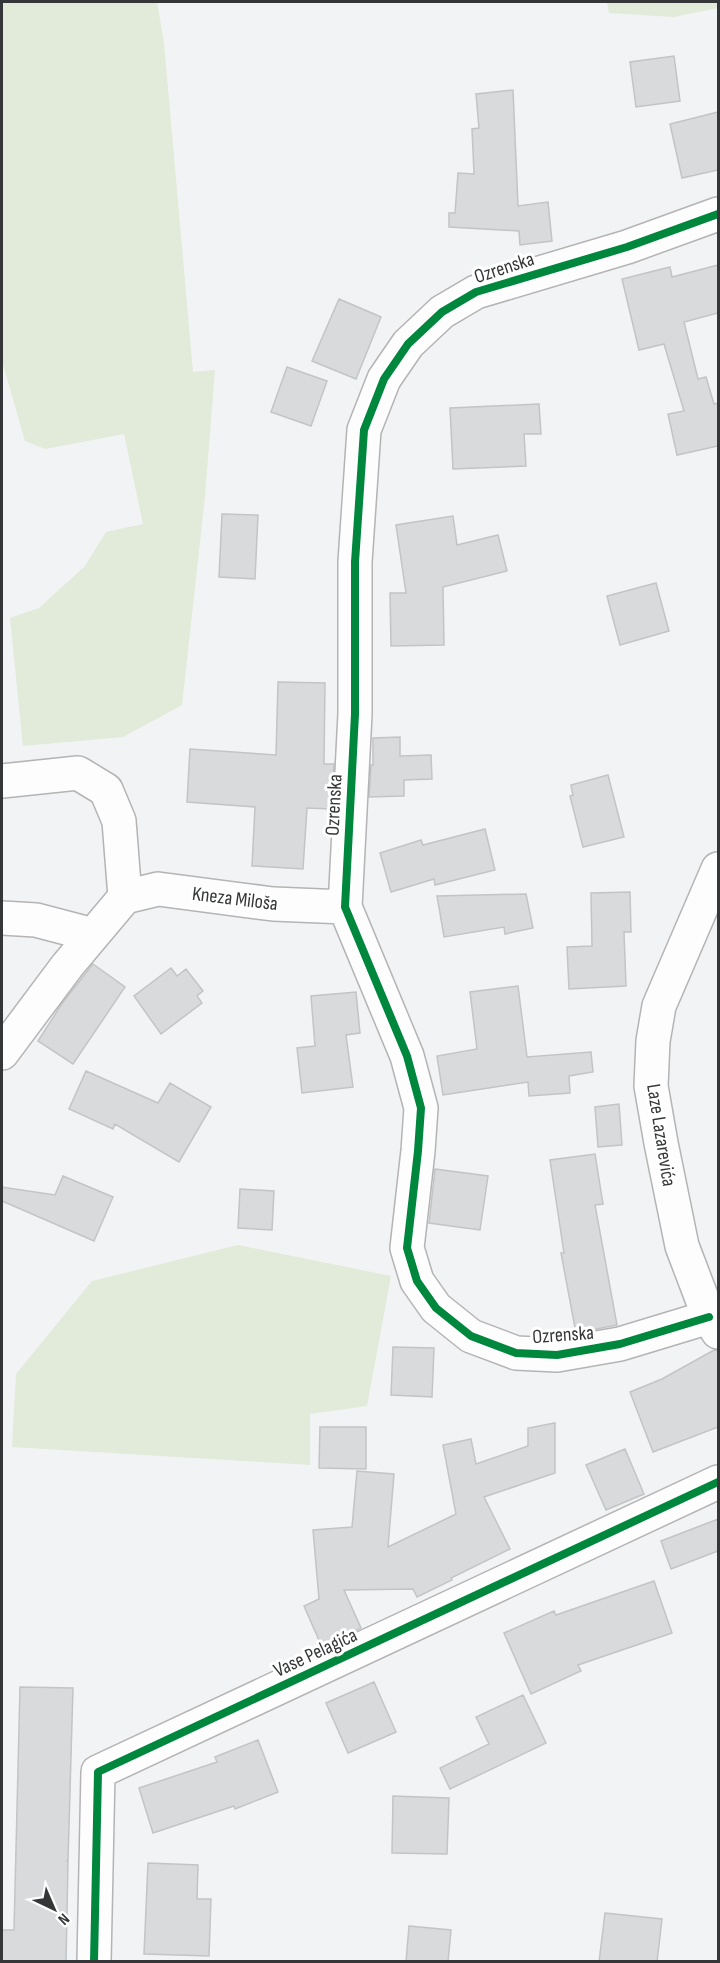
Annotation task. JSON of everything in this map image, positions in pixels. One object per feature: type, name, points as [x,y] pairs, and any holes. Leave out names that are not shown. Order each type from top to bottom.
[{"type":"street","name":"Ozrenska","points":[[714,1325],[557,1355],[516,1353],[471,1336],[436,1308],[417,1281],[407,1248],[421,1108],[407,1056],[345,907],[355,714],[355,562],[363,441],[364,430],[384,379],[408,344],[441,312],[476,292],[627,247],[718,214]]},
{"type":"street","points":[[2,781],[78,772],[106,790],[119,821],[125,897],[67,966],[2,1053]]},
{"type":"street","name":"Laze Lazarevića","points":[[714,1325],[682,1246],[660,1143],[651,1086],[653,1041],[659,1006],[718,869]]},
{"type":"street","name":"Kneza Miloša","points":[[125,897],[158,889],[273,904],[345,907]]},
{"type":"street","points":[[2,918],[36,920],[93,935]]},
{"type":"street","name":"Vase Pelagića","points":[[94,1962],[98,1772],[718,1482]]},
{"type":"green space","points":[[2,2],[157,2],[164,43],[193,372],[215,370],[205,496],[182,705],[123,737],[23,746],[10,618],[39,608],[85,566],[106,532],[143,524],[124,434],[45,449],[25,441],[2,361]]},
{"type":"green space","points":[[607,2],[718,2],[718,8],[674,17],[609,13]]},
{"type":"green space","points":[[238,1245],[391,1276],[367,1406],[310,1414],[310,1465],[12,1447],[16,1374],[92,1281]]},
{"type":"building","points":[[674,56],[680,101],[636,107],[630,62]]},
{"type":"building","points":[[513,90],[518,206],[548,202],[552,241],[520,245],[519,231],[449,227],[449,213],[455,213],[458,173],[474,174],[472,129],[479,128],[476,94]]},
{"type":"building","points":[[718,112],[718,170],[682,178],[670,124]]},
{"type":"building","points":[[718,265],[718,313],[684,322],[698,379],[706,377],[714,404],[718,403],[718,446],[677,455],[668,414],[684,411],[664,344],[639,350],[622,279],[670,267],[672,277]]},
{"type":"building","points":[[339,299],[381,317],[356,379],[312,361]]},
{"type":"building","points":[[287,367],[327,381],[311,426],[271,412]]},
{"type":"building","points":[[539,404],[541,434],[524,434],[526,466],[453,469],[450,408]]},
{"type":"building","points":[[222,514],[258,515],[255,579],[219,577]]},
{"type":"building","points":[[453,516],[457,545],[498,535],[507,571],[443,587],[444,645],[391,646],[390,593],[406,593],[396,525]]},
{"type":"building","points":[[656,583],[669,631],[620,645],[607,596]]},
{"type":"building","points":[[278,682],[325,683],[324,764],[334,764],[331,809],[307,808],[303,869],[252,866],[255,807],[187,802],[190,749],[276,755]]},
{"type":"building","points":[[400,737],[400,756],[431,755],[432,779],[404,780],[404,796],[369,797],[371,765],[373,765],[373,738]]},
{"type":"building","points":[[608,775],[624,837],[583,847],[570,796],[573,795],[571,785]]},
{"type":"building","points":[[485,829],[495,870],[435,885],[434,879],[391,892],[380,853],[421,840],[423,845]]},
{"type":"building","points":[[630,892],[631,932],[624,932],[626,986],[569,989],[567,947],[592,946],[591,893]]},
{"type":"building","points":[[526,894],[533,928],[505,934],[504,927],[444,937],[437,896]]},
{"type":"building","points":[[93,964],[125,987],[73,1064],[38,1041],[63,1002]]},
{"type":"building","points":[[171,968],[177,976],[186,969],[203,991],[197,996],[202,1003],[161,1034],[134,996]]},
{"type":"building","points":[[518,986],[527,1057],[591,1052],[593,1072],[569,1076],[570,1093],[529,1096],[528,1082],[443,1095],[437,1056],[477,1049],[470,992]]},
{"type":"building","points":[[356,992],[360,1033],[346,1035],[353,1087],[302,1093],[297,1048],[315,1046],[311,996]]},
{"type":"building","points":[[86,1071],[158,1103],[170,1083],[211,1107],[179,1162],[115,1124],[113,1129],[69,1109]]},
{"type":"building","points":[[619,1104],[622,1145],[598,1147],[595,1107]]},
{"type":"building","points":[[595,1154],[603,1204],[595,1205],[617,1325],[576,1333],[561,1253],[564,1253],[550,1160]]},
{"type":"building","points":[[435,1169],[488,1176],[480,1230],[429,1223]]},
{"type":"building","points":[[63,1176],[113,1197],[94,1241],[2,1201],[2,1187],[55,1195]]},
{"type":"building","points":[[240,1189],[274,1191],[272,1230],[238,1228]]},
{"type":"building","points":[[393,1347],[434,1348],[432,1397],[391,1395]]},
{"type":"building","points":[[714,1350],[718,1351],[718,1427],[653,1452],[630,1392],[662,1379]]},
{"type":"building","points":[[555,1423],[555,1473],[484,1497],[510,1549],[417,1597],[413,1589],[344,1590],[361,1628],[322,1647],[304,1606],[319,1599],[313,1530],[352,1527],[357,1471],[394,1474],[388,1547],[456,1514],[443,1445],[471,1439],[476,1464],[528,1446],[528,1428]]},
{"type":"building","points":[[320,1427],[366,1427],[366,1469],[319,1468]]},
{"type":"building","points":[[625,1449],[644,1494],[606,1510],[586,1465]]},
{"type":"building","points":[[718,1519],[718,1551],[671,1569],[661,1541]]},
{"type":"building","points":[[654,1581],[672,1633],[578,1665],[581,1671],[531,1694],[504,1633],[554,1611],[556,1615]]},
{"type":"building","points":[[374,1682],[396,1732],[348,1753],[326,1703]]},
{"type":"building","points":[[20,1687],[73,1688],[66,1962],[2,1962],[2,1930],[14,1930]]},
{"type":"building","points":[[523,1695],[546,1743],[450,1789],[440,1768],[489,1744],[476,1717]]},
{"type":"building","points":[[258,1740],[278,1792],[235,1809],[234,1806],[153,1833],[139,1788],[217,1762],[215,1757]]},
{"type":"building","points":[[393,1796],[449,1798],[447,1854],[392,1853]]},
{"type":"building","points":[[148,1863],[198,1865],[197,1899],[211,1899],[209,1956],[144,1954]]},
{"type":"building","points":[[605,1913],[662,1919],[657,1962],[599,1962]]},
{"type":"building","points":[[409,1926],[451,1930],[448,1962],[406,1962]]},
{"type":"cycle path","points":[[709,1317],[620,1344],[557,1355],[516,1353],[471,1336],[436,1308],[417,1281],[407,1248],[421,1108],[407,1056],[345,907],[355,714],[355,562],[364,430],[384,379],[408,344],[442,312],[476,292],[627,247],[718,214]]},
{"type":"cycle path","points":[[94,1962],[98,1772],[718,1482]]}]
